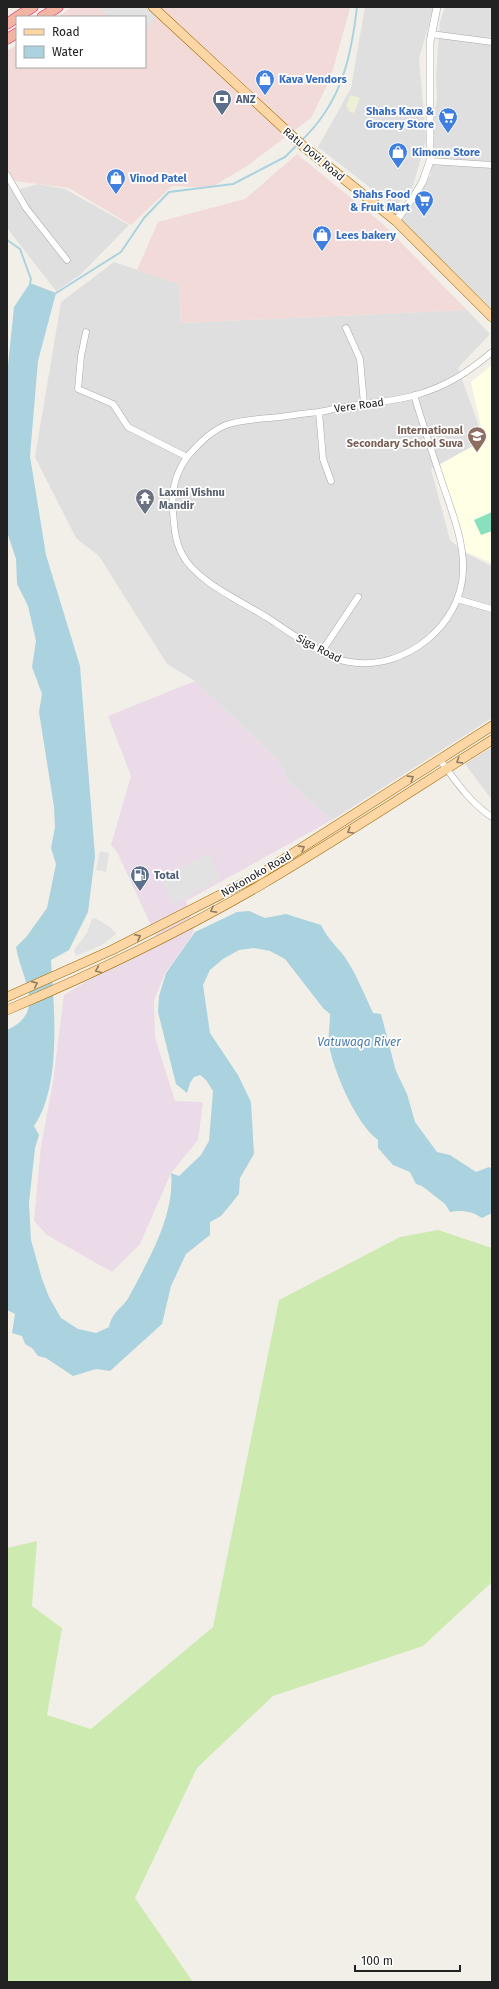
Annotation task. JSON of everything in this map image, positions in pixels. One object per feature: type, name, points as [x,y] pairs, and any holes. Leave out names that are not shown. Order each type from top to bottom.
[{"type":"highway","points":[[20,14],[33,7]]},
{"type":"highway","points":[[44,16],[58,7]]},
{"type":"highway","points":[[7,24],[16,17]]},
{"type":"highway","points":[[7,39],[16,34]]},
{"type":"main road","name":"Ratu Dovi Road","points":[[153,7],[303,146],[396,221],[492,318]]},
{"type":"main road","name":"Nokonoko Road","points":[[7,997],[112,950],[259,875],[492,726]]},
{"type":"main road","name":"Nokonoko Road","points":[[7,1010],[119,961],[263,884],[387,808],[492,740]]},
{"type":"main road","points":[[228,891],[233,900]]},
{"type":"street","points":[[396,221],[415,195],[423,181],[430,161],[431,34],[437,7]]},
{"type":"street","points":[[431,34],[492,42]]},
{"type":"street","points":[[430,161],[492,165]]},
{"type":"street","points":[[7,175],[26,208],[67,260]]},
{"type":"street","points":[[346,328],[360,359],[364,404]]},
{"type":"street","points":[[86,332],[81,356],[78,389],[113,404],[128,427],[187,457]]},
{"type":"street","name":"Vere Road","points":[[216,430],[233,423],[320,412],[414,395],[454,381],[474,368],[492,352]]},
{"type":"street","name":"Siga Road","points":[[216,430],[204,439],[187,457],[177,476],[172,506],[176,539],[185,560],[205,578],[223,590],[322,651],[350,662],[376,662],[406,654],[430,638],[439,628],[457,598],[463,574],[463,552],[414,395]]},
{"type":"street","points":[[320,412],[323,459],[331,481]]},
{"type":"street","points":[[322,651],[358,597]]},
{"type":"street","points":[[457,598],[492,609]]},
{"type":"street","points":[[440,760],[459,787],[478,808],[492,818]]},
{"type":"shaded area","points":[[72,7],[350,7],[331,77],[311,118],[247,166],[210,188],[172,186],[131,225],[69,188],[7,180],[7,51],[16,46],[16,68],[146,68],[146,16],[59,16]]},
{"type":"shaded area","points":[[99,7],[148,7],[157,16],[148,27],[146,26],[146,16],[106,16]]},
{"type":"shaded area","points":[[365,7],[434,7],[419,58],[426,140],[412,189],[395,207],[318,147],[351,88]]},
{"type":"shaded area","points":[[445,7],[492,7],[492,309],[401,219],[431,175],[434,113],[437,100],[436,75],[440,22]]},
{"type":"shaded area","points":[[350,95],[360,98],[354,113],[348,111],[349,108],[346,107]]},
{"type":"shaded area","points":[[297,154],[383,224],[467,310],[181,323],[179,284],[137,270],[158,222],[245,199]]},
{"type":"shaded area","points":[[7,169],[17,190],[38,184],[65,189],[129,225],[80,275],[56,291],[7,228]]},
{"type":"shaded area","points":[[114,262],[179,284],[181,323],[467,310],[490,334],[458,368],[484,440],[431,469],[450,540],[465,553],[492,566],[492,718],[332,820],[288,781],[279,762],[195,681],[167,664],[99,556],[76,538],[35,457],[61,302]]},
{"type":"shaded area","name":"International Secondary School Suva","points":[[492,365],[492,563],[466,552],[439,465],[484,440],[471,382]]},
{"type":"shaded area","points":[[195,681],[279,762],[288,781],[332,820],[186,901],[194,930],[189,940],[165,973],[154,1000],[155,1037],[175,1101],[203,1102],[198,1140],[171,1173],[140,1244],[112,1272],[47,1235],[34,1221],[41,1146],[53,1082],[64,995],[157,938],[117,852],[111,845],[131,776],[108,716]]},
{"type":"shaded area","points":[[492,747],[492,800],[465,764]]},
{"type":"shaded area","points":[[100,851],[109,853],[106,872],[96,870]]},
{"type":"shaded area","points":[[209,853],[221,878],[173,904],[160,878]]},
{"type":"shaded area","points":[[95,918],[110,927],[116,934],[102,945],[76,956],[74,950],[87,933],[92,919]]},
{"type":"green space","points":[[492,512],[492,531],[481,535],[474,520]]},
{"type":"green space","points":[[438,1230],[492,1248],[492,1582],[423,1646],[273,1696],[197,1768],[135,1898],[193,1982],[7,1982],[7,1548],[37,1541],[32,1606],[62,1628],[47,1715],[91,1729],[213,1627],[279,1300],[400,1237]]},
{"type":"water","name":"Vatuwaqa River","points":[[30,283],[56,293],[38,361],[30,456],[46,555],[80,666],[95,856],[88,912],[69,950],[51,960],[54,1000],[54,1046],[49,1090],[43,1109],[34,1126],[39,1135],[35,1148],[29,1203],[31,1240],[42,1279],[49,1297],[61,1318],[78,1329],[96,1333],[109,1327],[113,1316],[130,1295],[159,1236],[169,1205],[171,1173],[179,1176],[201,1155],[209,1141],[213,1091],[206,1080],[200,1075],[194,1077],[190,1083],[187,1093],[176,1084],[158,1012],[159,996],[166,973],[195,932],[237,912],[249,911],[265,918],[286,914],[321,925],[327,936],[345,957],[352,968],[373,1013],[381,1014],[396,1071],[407,1094],[415,1122],[437,1152],[450,1155],[476,1172],[489,1167],[492,1169],[492,1213],[482,1218],[466,1212],[450,1212],[445,1204],[422,1186],[416,1184],[410,1172],[393,1165],[378,1148],[378,1140],[362,1122],[354,1110],[341,1083],[329,1045],[330,1014],[323,1008],[285,959],[270,951],[254,948],[239,950],[223,959],[210,970],[203,985],[210,1033],[238,1075],[251,1102],[254,1154],[240,1178],[239,1194],[221,1216],[210,1222],[210,1235],[186,1254],[171,1286],[162,1324],[110,1371],[96,1369],[73,1376],[46,1358],[38,1356],[32,1348],[25,1344],[22,1336],[12,1333],[15,1314],[7,1310],[7,1030],[19,1022],[26,1014],[29,1004],[29,993],[16,947],[27,936],[47,908],[56,864],[51,848],[55,827],[54,807],[39,712],[42,694],[32,667],[36,641],[28,606],[17,584],[16,559],[7,532],[7,375],[14,307]]},
{"type":"waterway","points":[[301,141],[315,126],[335,96],[347,62],[355,26],[357,7]]},
{"type":"waterway","points":[[56,293],[121,252],[144,218],[169,192],[233,184],[285,157],[297,145]]},
{"type":"waterway","points":[[7,240],[20,249],[31,279],[30,283]]},
{"type":"place","name":"Kava Vendors","points":[[265,96]]},
{"type":"place","name":"ANZ","points":[[222,116]]},
{"type":"place","name":"Shahs Kava & Grocery Store","points":[[448,134]]},
{"type":"place","name":"Kimono Store","points":[[398,169]]},
{"type":"place","name":"Vinod Patel","points":[[116,195]]},
{"type":"place","name":"Shahs Food & Fruit Mart","points":[[424,217]]},
{"type":"place","name":"Lees bakery","points":[[322,252]]},
{"type":"place","name":"International Secondary School Suva","points":[[477,453]]},
{"type":"place","name":"Laxmi Vishnu Mandir","points":[[145,515]]},
{"type":"place","name":"Total","points":[[140,892]]}]
